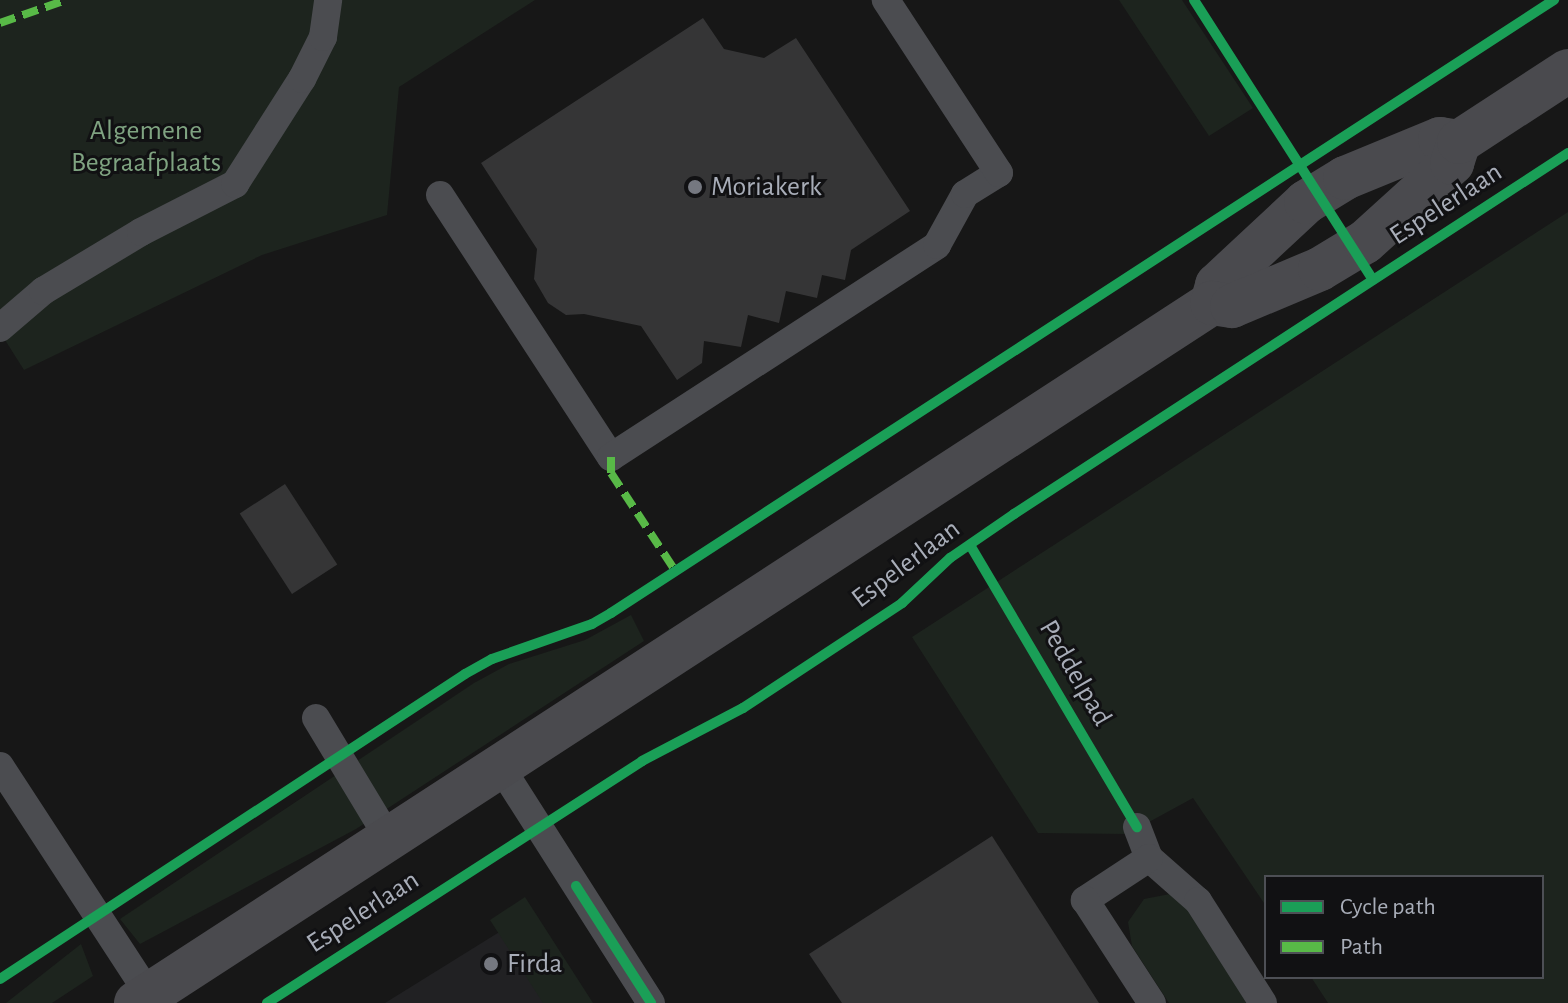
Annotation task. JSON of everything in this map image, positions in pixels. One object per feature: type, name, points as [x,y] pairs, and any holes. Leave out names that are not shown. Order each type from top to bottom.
[{"type":"main road","name":"Espelerlaan","points":[[1212,303],[1232,306],[1320,269],[1354,250],[1380,231],[1452,163],[1459,142],[1568,71]]},
{"type":"main road","name":"Espelerlaan","points":[[143,999],[1212,303],[1217,285],[1306,202],[1345,178],[1440,139],[1459,142]]},
{"type":"lane","points":[[0,328],[43,291],[141,232],[235,184],[302,79],[323,37],[328,0]]},
{"type":"lane","points":[[440,195],[611,457],[937,245],[965,194],[999,173],[886,0]]},
{"type":"lane","points":[[316,718],[389,839]]},
{"type":"lane","points":[[0,766],[143,999]]},
{"type":"lane","points":[[500,766],[651,1003]]},
{"type":"lane","points":[[1137,827],[1149,858],[1198,901],[1263,1003]]},
{"type":"lane","points":[[1149,858],[1085,900],[1152,1003]]},
{"type":"shaded area","name":"Firda","points":[[509,926],[559,1003],[385,1003]]},
{"type":"green space","name":"Algemene Begraafplaats","points":[[0,0],[535,0],[399,87],[387,215],[262,255],[24,370],[0,332]]},
{"type":"green space","points":[[1119,0],[1182,0],[1253,108],[1209,136]]},
{"type":"green space","points":[[1568,212],[1568,1003],[1328,1003],[1312,979],[1544,979],[1544,875],[1264,875],[1264,903],[1193,798],[1127,834],[1038,833],[912,637]]},
{"type":"green space","points":[[631,615],[644,641],[356,829],[140,944],[120,919],[474,683],[509,664],[585,640]]},
{"type":"green space","points":[[1170,894],[1190,909],[1250,1003],[1169,1003],[1132,946],[1128,922],[1144,899]]},
{"type":"green space","points":[[525,897],[593,1003],[543,1003],[490,920]]},
{"type":"green space","points":[[81,944],[93,976],[52,1003],[6,1003]]},
{"type":"building","name":"Moriakerk","points":[[703,18],[724,49],[764,58],[796,38],[910,211],[851,250],[845,280],[822,275],[817,298],[786,291],[779,323],[748,315],[741,347],[704,341],[702,363],[677,380],[641,326],[584,314],[566,315],[548,303],[534,279],[537,249],[481,163]]},
{"type":"building","points":[[285,484],[337,565],[292,594],[240,513]]},
{"type":"building","points":[[992,836],[1099,1003],[842,1003],[809,954]]},
{"type":"marked path","points":[[0,23],[66,0]]},
{"type":"marked path","points":[[611,457],[611,473],[676,572]]},
{"type":"cycle path","points":[[1194,0],[1373,280]]},
{"type":"cycle path","points":[[0,979],[465,674],[492,659],[592,624],[611,613],[1554,0]]},
{"type":"cycle path","points":[[267,1003],[642,761],[743,708],[902,603],[950,558],[1014,514],[1568,153]]},
{"type":"cycle path","name":"Peddelpad","points":[[970,545],[1137,827]]},
{"type":"cycle path","points":[[576,886],[651,1003]]},
{"type":"place","name":"Moriakerk","points":[[695,187]]},
{"type":"place","name":"Firda","points":[[491,964]]}]
